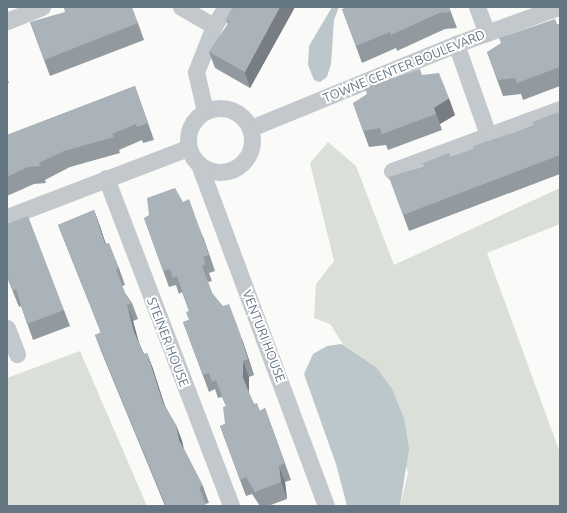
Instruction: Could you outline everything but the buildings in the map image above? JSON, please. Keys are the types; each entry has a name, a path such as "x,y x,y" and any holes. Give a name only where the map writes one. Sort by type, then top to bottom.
{"street":[{"path":"7,20 42,7"},
{"path":"181,7 214,26"},
{"path":"205,111 196,72 214,26 226,7"},
{"path":"477,7 487,33"},
{"name":"TOWNE CENTER BOULEVARD","path":"251,128 456,44 558,7"},
{"path":"456,44 488,135"},
{"path":"223,107 240,114 251,128 251,152 235,170 217,172 200,167 188,148 188,134 194,120 205,111 223,107"},
{"path":"392,171 560,109"},
{"path":"7,217 188,148"},
{"name":"VENTURI HOUSE","path":"200,167 326,506"},
{"name":"STEINER HOUSE","path":"106,178 230,506"},
{"path":"7,328 17,354"}],"shaded area":[{"path":"332,7 339,7 334,20 331,64 327,77 320,82 314,80 308,65 309,46"},
{"path":"328,142 356,166 394,265 560,188 560,224 487,253 560,453 560,506 400,506 408,473 376,367 343,344 330,324 314,318 316,284 334,261 310,163"},
{"path":"342,344 376,367 392,389 404,418 409,449 400,506 347,506 336,464 304,374 313,354 327,346"},
{"path":"80,351 147,506 7,506 7,378"}]}
